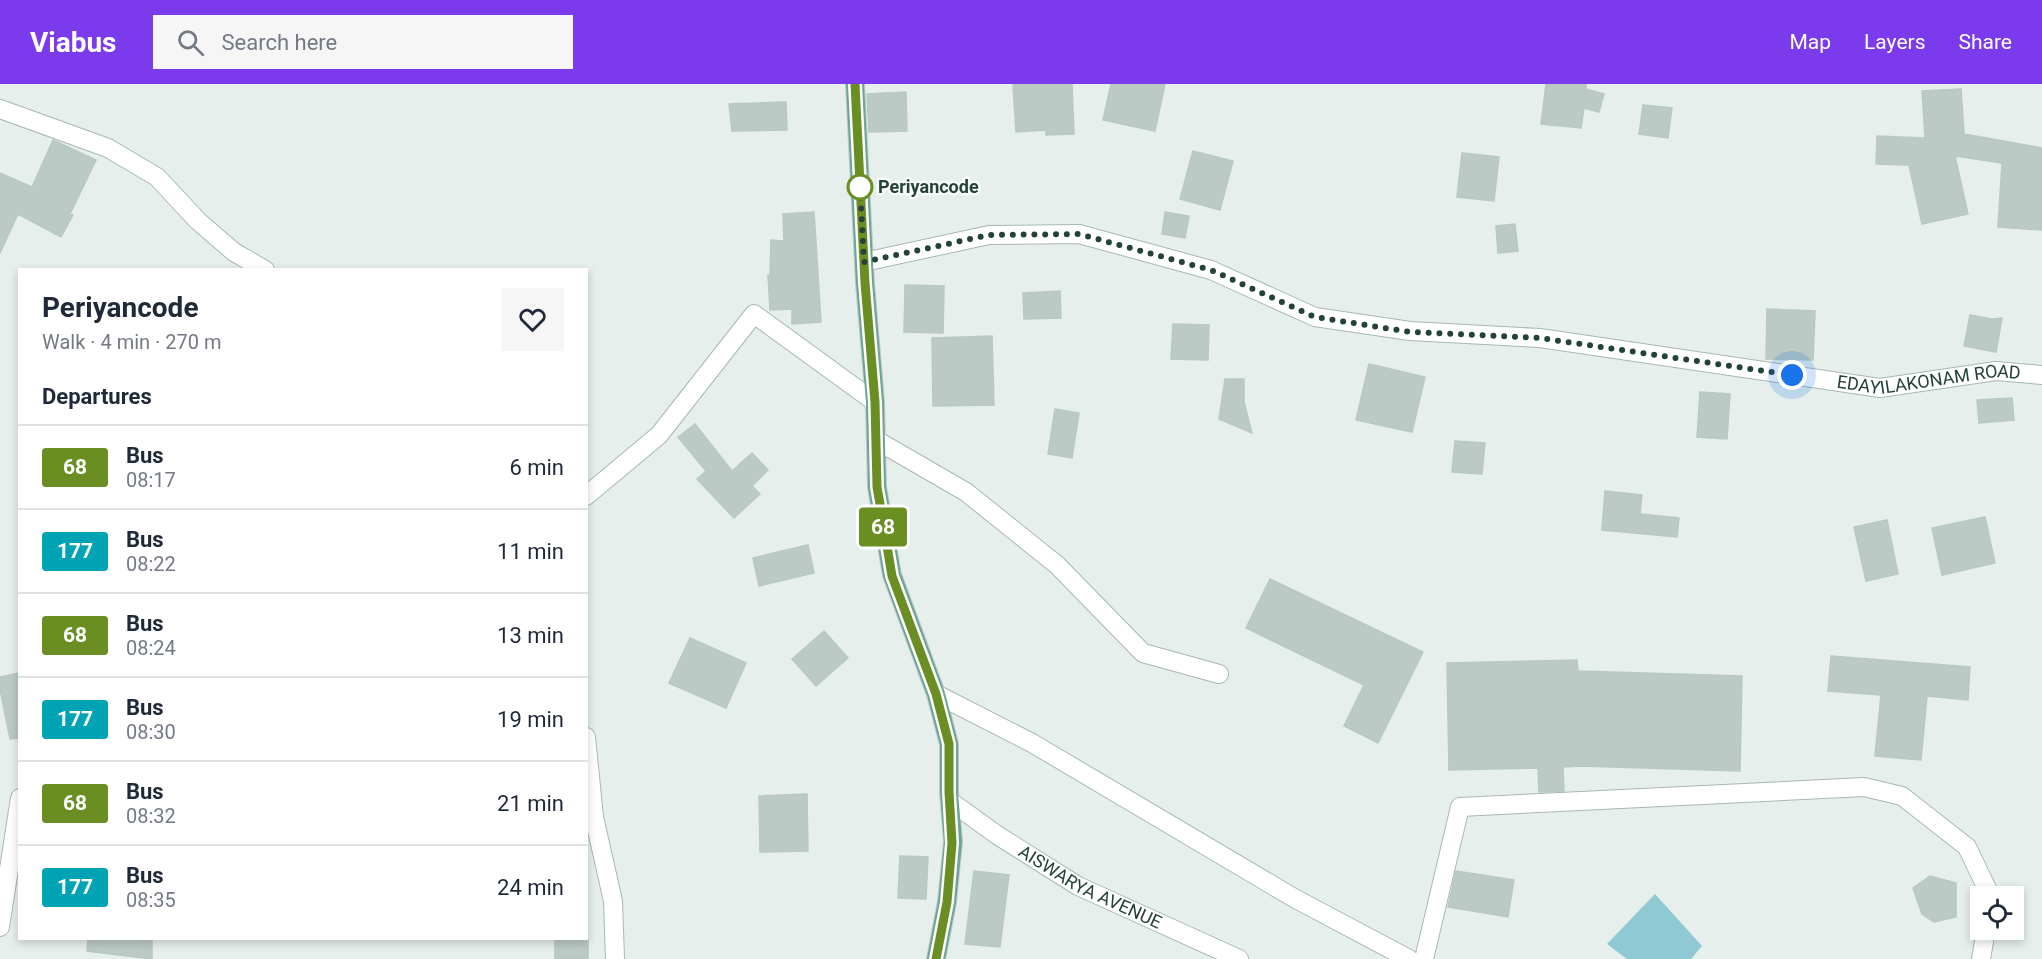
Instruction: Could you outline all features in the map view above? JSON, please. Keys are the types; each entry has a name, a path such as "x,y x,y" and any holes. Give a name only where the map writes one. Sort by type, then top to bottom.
{"main road":[{"path":"855,84 864,262 875,402 877,487 892,576 936,694 949,744 952,843 947,902 936,959"}],"street":[{"path":"0,109 108,148 128,159 157,177 198,221 234,252 258,268"},
{"name":"EDAYILAKONAM ROAD","path":"864,262 989,235 1079,234 1211,270 1315,317 1410,332 1540,338 1880,388 1996,371 2042,375"},
{"path":"588,494 658,435 754,314 875,402"},
{"path":"876,440 966,492 1057,566 1143,653 1219,674"},
{"path":"936,694 1032,743 1294,898 1409,959"},
{"path":"588,766 594,818 613,901 615,959"},
{"path":"1424,959 1460,807 1864,787 1902,796 1967,847 1986,886"},
{"name":"AISWARYA AVENUE","path":"950,801 997,835 1078,886 1239,959"},
{"path":"0,927 18,811"},
{"path":"1981,959 1984,940"}],"water":[{"path":"1655,894 1702,946 1691,959 1627,959 1607,944"}],"building":[{"path":"1013,84 1072,84 1074,134 1046,135 1046,130 1016,132"},
{"path":"1111,84 1165,84 1155,131 1103,120"},
{"path":"1546,84 1586,84 1586,89 1604,94 1599,112 1584,108 1581,128 1541,124"},
{"path":"1961,89 1964,134 2042,148 2042,230 1998,227 2002,163 1955,156 1968,214 1922,224 1909,165 1876,164 1877,136 1925,138 1922,91"},
{"path":"906,92 907,131 869,132 867,94"},
{"path":"786,102 787,130 732,131 729,104"},
{"path":"1643,105 1672,108 1668,138 1639,134"},
{"path":"53,140 96,160 70,214 73,215 61,237 18,214 0,253 0,173 32,187"},
{"path":"1193,151 1233,161 1220,210 1180,199"},
{"path":"1462,153 1499,157 1494,201 1457,197"},
{"path":"814,212 821,322 792,324 792,309 770,310 768,275 770,275 771,240 784,241 783,214"},
{"path":"1165,212 1189,216 1185,238 1162,234"},
{"path":"1515,224 1518,251 1498,253 1496,226"},
{"path":"905,285 944,286 943,333 904,332"},
{"path":"1060,291 1061,318 1024,319 1023,293"},
{"path":"1767,309 1815,311 1813,360 1766,359"},
{"path":"1970,315 1992,319 2002,318 1996,352 1964,346"},
{"path":"1173,324 1209,325 1208,360 1171,359"},
{"path":"992,336 994,405 933,406 932,338"},
{"path":"1369,364 1425,377 1412,432 1356,420"},
{"path":"1225,379 1244,379 1244,402 1252,433 1219,419"},
{"path":"1700,392 1730,394 1727,439 1697,437"},
{"path":"2012,398 2014,420 1979,423 1977,400"},
{"path":"1055,409 1079,413 1072,458 1048,454"},
{"path":"695,424 732,471 752,453 768,470 752,486 760,494 734,518 697,479 706,471 678,437"},
{"path":"1455,441 1485,443 1482,474 1452,472"},
{"path":"1605,491 1642,495 1640,514 1679,518 1677,537 1602,530"},
{"path":"1985,517 1995,563 1942,575 1932,528"},
{"path":"1887,520 1898,574 1866,581 1854,527"},
{"path":"808,545 814,573 759,586 753,558"},
{"path":"1270,579 1423,652 1378,743 1344,726 1364,685 1246,628"},
{"path":"824,631 848,658 816,686 792,659"},
{"path":"690,638 746,663 726,708 669,683"},
{"path":"1831,656 1970,667 1968,700 1927,696 1921,760 1875,756 1881,695 1828,691"},
{"path":"1577,660 1578,671 1742,676 1740,771 1563,767 1564,791 1539,792 1538,768 1449,770 1447,663"},
{"path":"18,673 18,738 10,739 0,689 0,677"},
{"path":"807,794 808,851 760,852 759,796"},
{"path":"900,856 928,857 926,899 898,898"},
{"path":"974,871 1009,875 1000,947 965,944"},
{"path":"1456,871 1514,880 1508,917 1448,907"},
{"path":"1930,876 1956,883 1956,917 1934,922 1922,914 1913,888"},
{"path":"88,940 152,940 152,959 87,951"},
{"path":"555,940 588,940 588,959 555,959"}],"bus line":[{"name":"68","path":"855,84 865,283 875,402 877,487 892,576 936,694 949,744 952,843 947,902 936,959"}],"place":[{"name":"Periyancode","path":"860,187"}],"route":[{"path":"860,187 864,262 989,235 1079,234 1211,270 1315,317 1410,332 1540,338 1792,375"}]}
